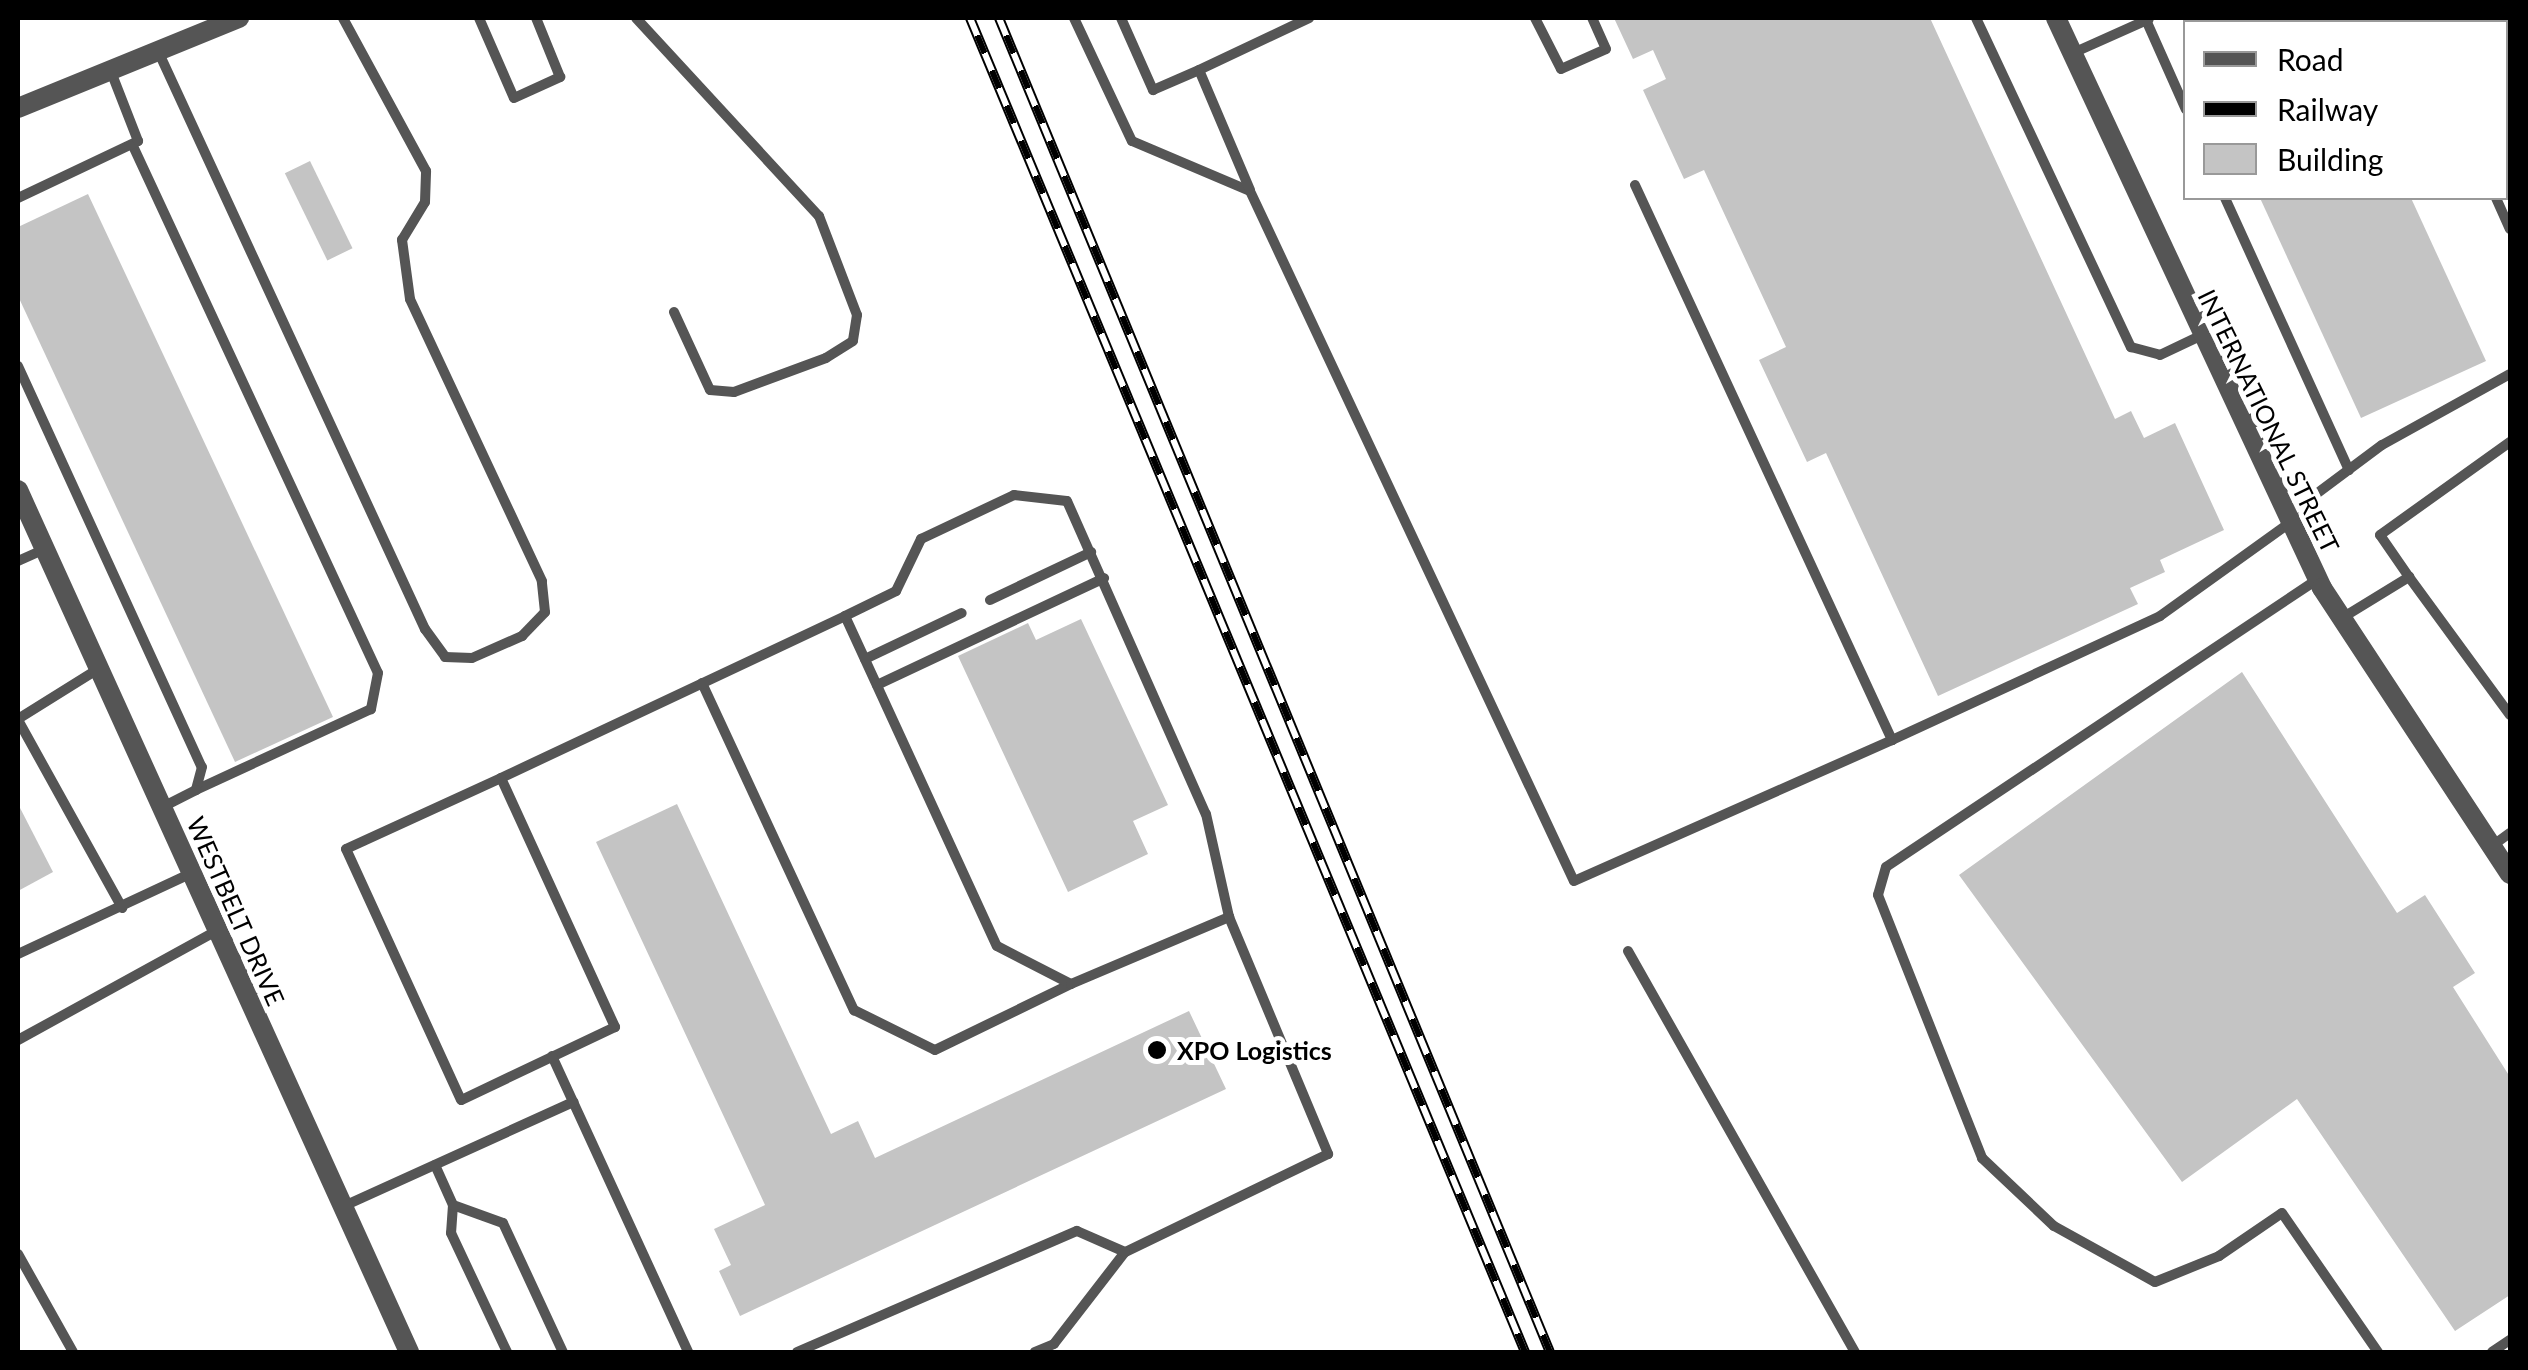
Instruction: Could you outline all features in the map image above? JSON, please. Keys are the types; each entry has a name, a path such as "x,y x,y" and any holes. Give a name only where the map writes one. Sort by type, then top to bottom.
{"street":[{"path":"18,108 238,18"},
{"name":"INTERNATIONAL STREET","path":"2056,18 2200,336 2318,580 2510,874"},
{"name":"WESTBELT DRIVE","path":"18,490 409,1352"}],"lane":[{"path":"157,49 425,629 445,657 472,658 522,636 545,612 542,580 410,299 402,240 425,202 426,171 343,18"},
{"path":"479,18 514,98 560,77 536,18"},
{"path":"636,18 819,216 858,315 852,341 826,358 734,392 710,390 674,312"},
{"path":"1074,18 1132,141 1250,191"},
{"path":"1121,18 1153,90 1309,18"},
{"path":"1535,18 1561,70 1606,49 1592,18"},
{"path":"1976,18 2131,346 2160,355 2200,336"},
{"path":"2072,53 2148,19 2183,103"},
{"path":"18,198 133,146 139,135 109,68"},
{"path":"1200,70 1250,191 1574,881 2160,616 2349,470 2510,374"},
{"path":"133,146 378,673 371,709 162,807"},
{"path":"1636,185 1892,740"},
{"path":"2226,200 2349,470"},
{"path":"2497,200 2510,229"},
{"path":"18,366 202,767 196,790"},
{"path":"2510,442 2389,523 2380,535 2510,715"},
{"path":"501,778 615,1026 461,1100 346,849 896,591 922,539 1014,495 1067,501 1206,814 1229,917 1328,1154 1125,1252 1054,1344 1035,1352"},
{"path":"18,561 45,549"},
{"path":"990,600 1091,552"},
{"path":"2342,618 2409,577"},
{"path":"877,686 1104,578"},
{"path":"2318,580 1886,867 1878,895 1982,1158 2054,1226 2154,1282 2219,1256 2282,1213 2378,1352"},
{"path":"865,659 962,613"},
{"path":"845,616 997,946 1072,984"},
{"path":"99,668 18,719 122,908"},
{"path":"702,684 854,1010 934,1050 1072,984 1229,917"},
{"path":"2492,846 2510,834"},
{"path":"18,954 192,873"},
{"path":"18,1040 218,930"},
{"path":"1628,951 1855,1352"},
{"path":"552,1056 688,1352"},
{"path":"343,1206 572,1102"},
{"path":"435,1165 453,1205 451,1233 507,1352"},
{"path":"453,1205 504,1223 563,1352"},
{"path":"797,1352 1076,1230 1125,1252"},
{"path":"18,1254 73,1352"},
{"path":"2492,1352 2510,1340"}],"building":[{"path":"1614,18 1930,18 2115,419 2131,411 2144,438 2175,423 2224,530 2160,560 2165,572 2130,588 2138,604 1938,696 1826,453 1807,462 1759,360 1786,347 1704,170 1684,179 1643,90 1666,79 1653,50 1633,59"},
{"path":"310,161 353,248 327,260 285,173"},
{"path":"88,194 333,717 235,762 18,296 18,227"},
{"path":"2261,200 2412,200 2486,361 2361,418"},
{"path":"1081,619 1168,805 1133,821 1148,854 1068,892 958,656 1028,623 1036,640"},
{"path":"2242,672 2397,913 2425,895 2475,973 2453,987 2510,1077 2510,1295 2455,1331 2297,1099 2182,1182 1959,875"},
{"path":"18,804 53,872 18,891"},
{"name":"XPO Logistics","path":"677,804 831,1134 858,1121 875,1158 1189,1011 1226,1089 740,1316 719,1271 731,1265 714,1229 765,1205 596,842"}],"railway":[{"path":"970,18 1525,1352"},
{"path":"999,18 1550,1352"}],"place":[{"name":"XPO Logistics","path":"1157,1050"}]}
